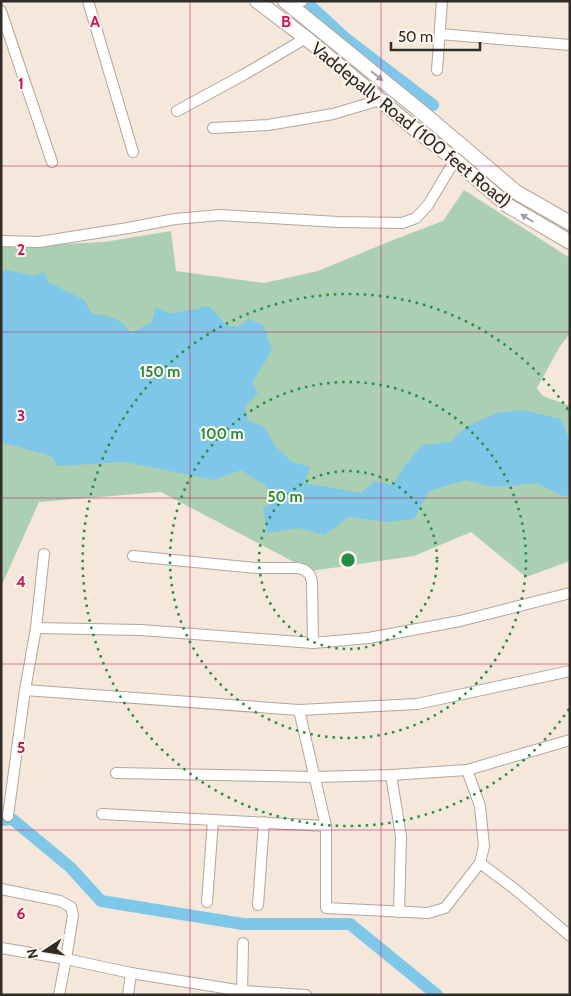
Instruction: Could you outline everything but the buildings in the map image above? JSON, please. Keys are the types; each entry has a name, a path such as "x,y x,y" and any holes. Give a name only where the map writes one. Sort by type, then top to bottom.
{"main road":[{"name":"Vaddepally Road (100 feet Road)","path":"257,1 306,38 507,205 570,242"},
{"path":"295,2 516,192 570,223"}],"street":[{"path":"88,1 133,152"},
{"path":"437,70 442,1"},
{"path":"1,11 52,162"},
{"path":"440,34 570,45"},
{"path":"177,112 306,38"},
{"path":"212,128 268,125 333,114 380,100"},
{"path":"1,241 40,242 175,219 220,215 338,222 402,223 416,218 428,205 454,160"},
{"path":"8,816 25,690 36,628 44,554"},
{"path":"133,556 257,568 298,568 305,570 310,575 312,582 313,643"},
{"path":"36,628 141,630 313,643 369,638 460,621 570,593"},
{"path":"25,690 299,710 417,704 570,671"},
{"path":"299,710 326,826 326,908 428,913 445,908 480,863 484,846 480,806 467,770"},
{"path":"116,773 314,777 391,775 467,770 570,740"},
{"path":"391,775 401,836 399,912"},
{"path":"102,814 326,826"},
{"path":"208,902 213,820"},
{"path":"258,905 264,822"},
{"path":"480,863 516,890 570,936"},
{"path":"1,889 60,901 71,907 74,915 59,995"},
{"path":"242,993 243,943"},
{"path":"1,948 242,993 306,995"},
{"path":"128,995 131,973"}],"green space":[{"path":"464,190 570,258 570,333 559,348 537,388 543,396 570,406 570,561 526,577 471,532 414,556 311,571 161,492 39,502 1,587 1,247 104,242 171,231 176,271 264,283 318,271 443,221"}],"water":[{"path":"9,270 33,276 44,272 48,282 84,300 92,314 104,315 119,321 131,333 152,322 156,307 171,314 209,306 227,326 238,327 249,319 263,325 272,350 252,383 258,393 245,406 248,421 264,427 276,447 292,462 310,467 304,483 361,493 374,481 393,485 403,468 422,445 450,442 469,425 497,413 522,410 561,419 570,442 570,494 564,497 537,483 493,487 465,480 429,491 414,519 387,522 349,517 324,535 299,528 267,533 263,508 275,501 266,486 241,470 214,480 125,462 58,466 51,456 1,442 1,272"}],"waterway":[{"path":"305,1 345,38 433,105"},
{"path":"1,820 12,819 70,867 101,901 243,924 350,924 437,995"}]}
